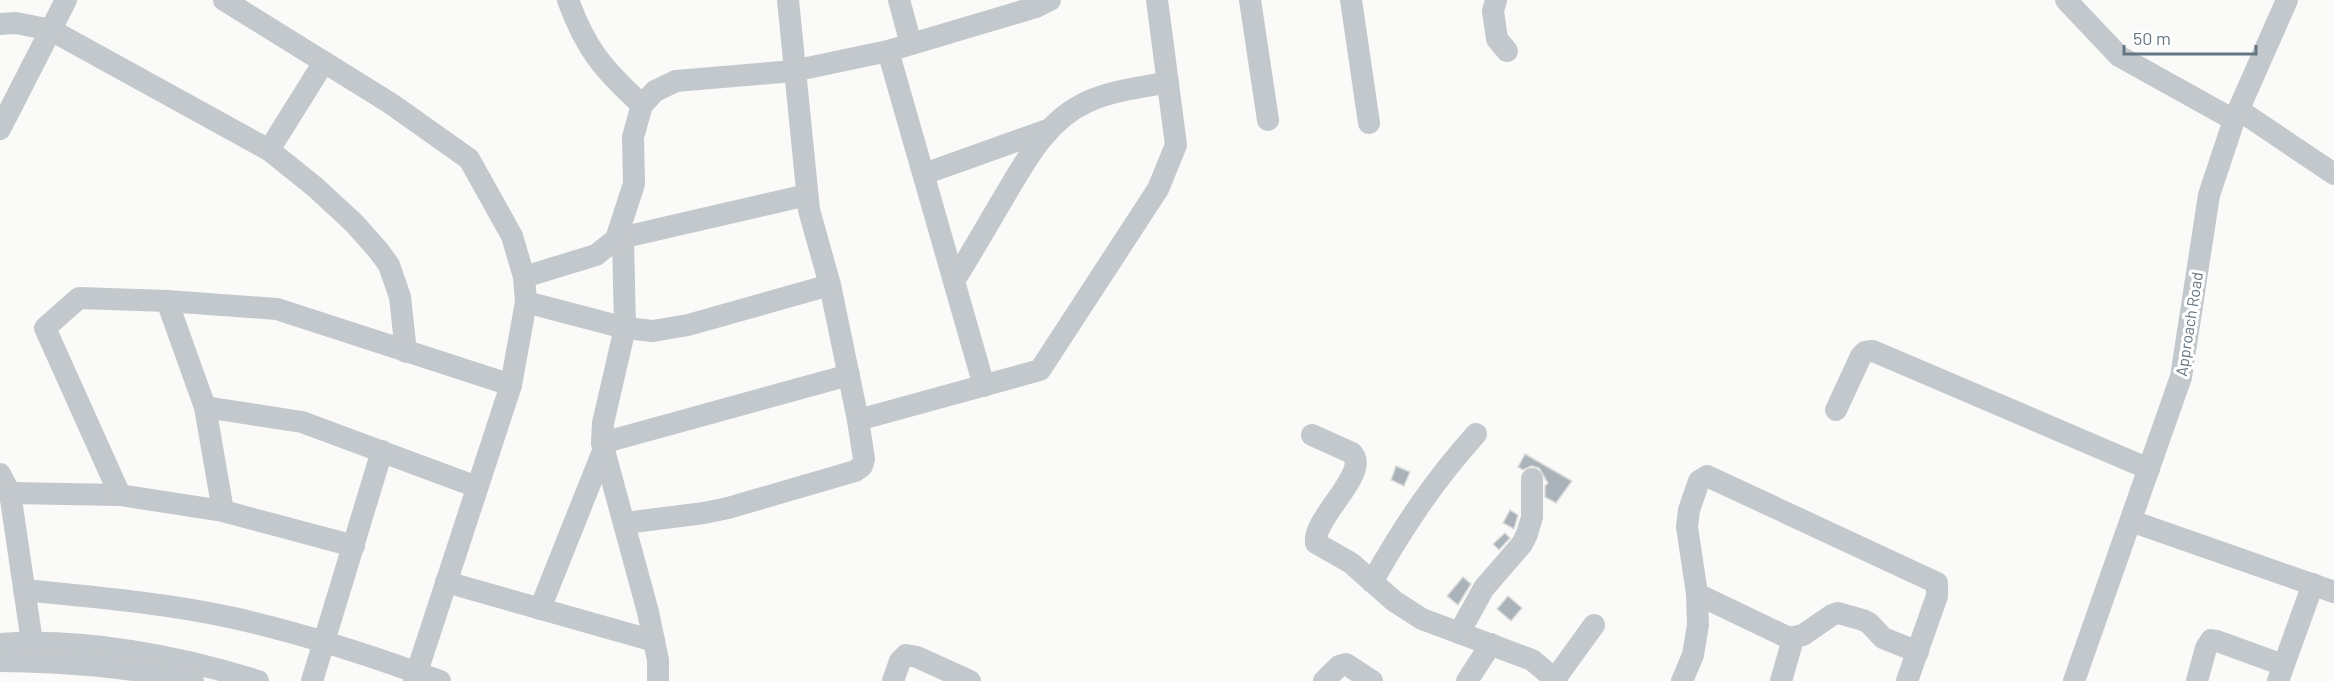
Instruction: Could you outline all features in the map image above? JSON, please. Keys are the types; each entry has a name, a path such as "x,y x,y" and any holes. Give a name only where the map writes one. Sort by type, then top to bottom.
{"street":[{"path":"0,129 66,0"},
{"path":"224,0 390,103 470,159 512,236 524,277 526,302 511,385 415,677"},
{"path":"568,0 577,24 597,60 609,75 642,105"},
{"path":"625,523 728,508 855,471 862,466 864,459 849,375 830,285 809,210 788,0"},
{"path":"899,0 911,44"},
{"path":"858,420 1040,370 1158,189 1176,145 1157,0"},
{"path":"1250,0 1268,120"},
{"path":"1351,0 1369,123"},
{"path":"1496,0 1494,11 1497,39 1507,51"},
{"path":"2066,0 2119,56 2237,115 2334,174"},
{"name":"Approach Road","path":"2074,681 2181,377 2209,195 2237,115 2288,0"},
{"path":"658,681 658,660 654,641 625,523 603,447 603,423 625,328 619,239 634,184 633,137 642,105 655,91 676,81 794,71 888,51 1040,2"},
{"path":"0,24 16,23 51,30 269,150 354,223 378,250 395,281 400,297 406,352"},
{"path":"888,51 984,386"},
{"path":"269,150 324,62"},
{"path":"954,281 1033,149 1051,128 1068,113 1086,102 1105,95 1168,82"},
{"path":"924,174 1051,128"},
{"path":"524,277 596,255 619,239 807,195"},
{"path":"526,302 625,328 653,331 673,328 830,285"},
{"path":"120,495 45,328 79,298 167,301 277,309 511,385"},
{"path":"167,301 205,407 223,511"},
{"path":"1836,410 1864,352 1873,351 2149,469"},
{"path":"603,447 849,375"},
{"path":"205,407 302,422 477,487"},
{"path":"1372,582 1431,486 1476,434"},
{"path":"1312,435 1352,453 1356,462 1346,488 1326,515 1315,541 1351,563 1394,601 1415,615 1532,660 1556,680 1594,625"},
{"path":"540,609 603,447"},
{"path":"312,681 382,451"},
{"path":"1682,681 1696,642 1697,594 1688,518 1699,481 1707,476 1934,580 1939,590 1907,681"},
{"path":"1459,633 1484,588 1522,544 1527,534 1532,517 1532,479"},
{"path":"32,642 5,483 120,495 223,511 354,546"},
{"path":"2131,521 2334,592"},
{"path":"446,582 654,641"},
{"path":"2197,681 2206,648 2211,640 2280,673 2313,584"},
{"path":"24,590 134,601 222,616 325,641 415,677 440,681"},
{"path":"1697,594 1783,637 1794,639 1838,613 1866,621 1883,638 1918,652"},
{"path":"1781,681 1794,639"},
{"path":"0,644 32,642 156,655 210,666 258,681"},
{"path":"1467,681 1491,644"},
{"path":"893,681 900,661 906,655 917,657 970,681"},
{"path":"0,661 121,667 193,681"},
{"path":"1324,681 1339,666 1346,664 1372,681"}],"building":[{"path":"1525,454 1572,481 1556,503 1545,497 1545,486 1548,483 1539,468 1531,466 1523,470 1518,467"},
{"path":"1396,466 1410,472 1404,486 1391,480"},
{"path":"1510,510 1518,515 1514,529 1503,523"},
{"path":"1505,533 1510,538 1499,550 1493,544"},
{"path":"1463,577 1471,584 1458,605 1447,596"},
{"path":"1508,596 1522,608 1511,621 1497,609"}]}
